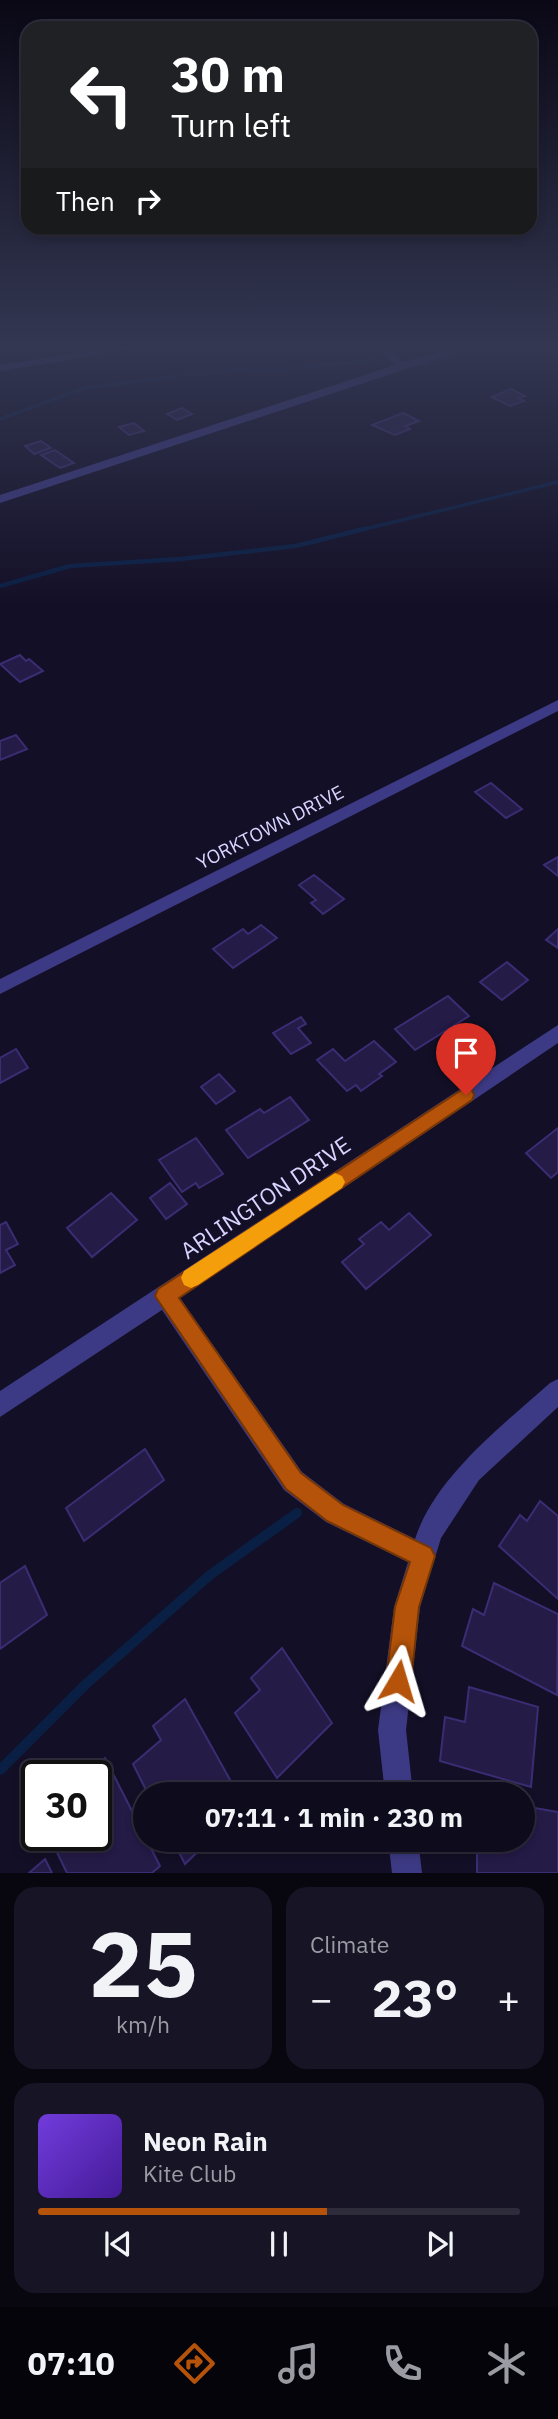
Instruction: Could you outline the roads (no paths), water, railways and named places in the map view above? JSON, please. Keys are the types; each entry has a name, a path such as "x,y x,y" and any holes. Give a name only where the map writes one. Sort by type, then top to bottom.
{"street":[{"path":"0,499 201,432"},
{"name":"YORKTOWN DRIVE","path":"0,987 558,705"},
{"name":"ARLINGTON DRIVE","path":"0,1405 558,1033"},
{"path":"165,1296 293,1481 335,1513 423,1556"},
{"path":"398,1782 393,1730 407,1607 430,1532 470,1471 558,1391"},
{"path":"404,1852 405,1873"}],"waterway":[{"path":"361,530 558,482"},
{"path":"0,586 70,566 181,559 296,546 368,528"},
{"path":"0,1770 86,1684 210,1575 297,1513"}]}
